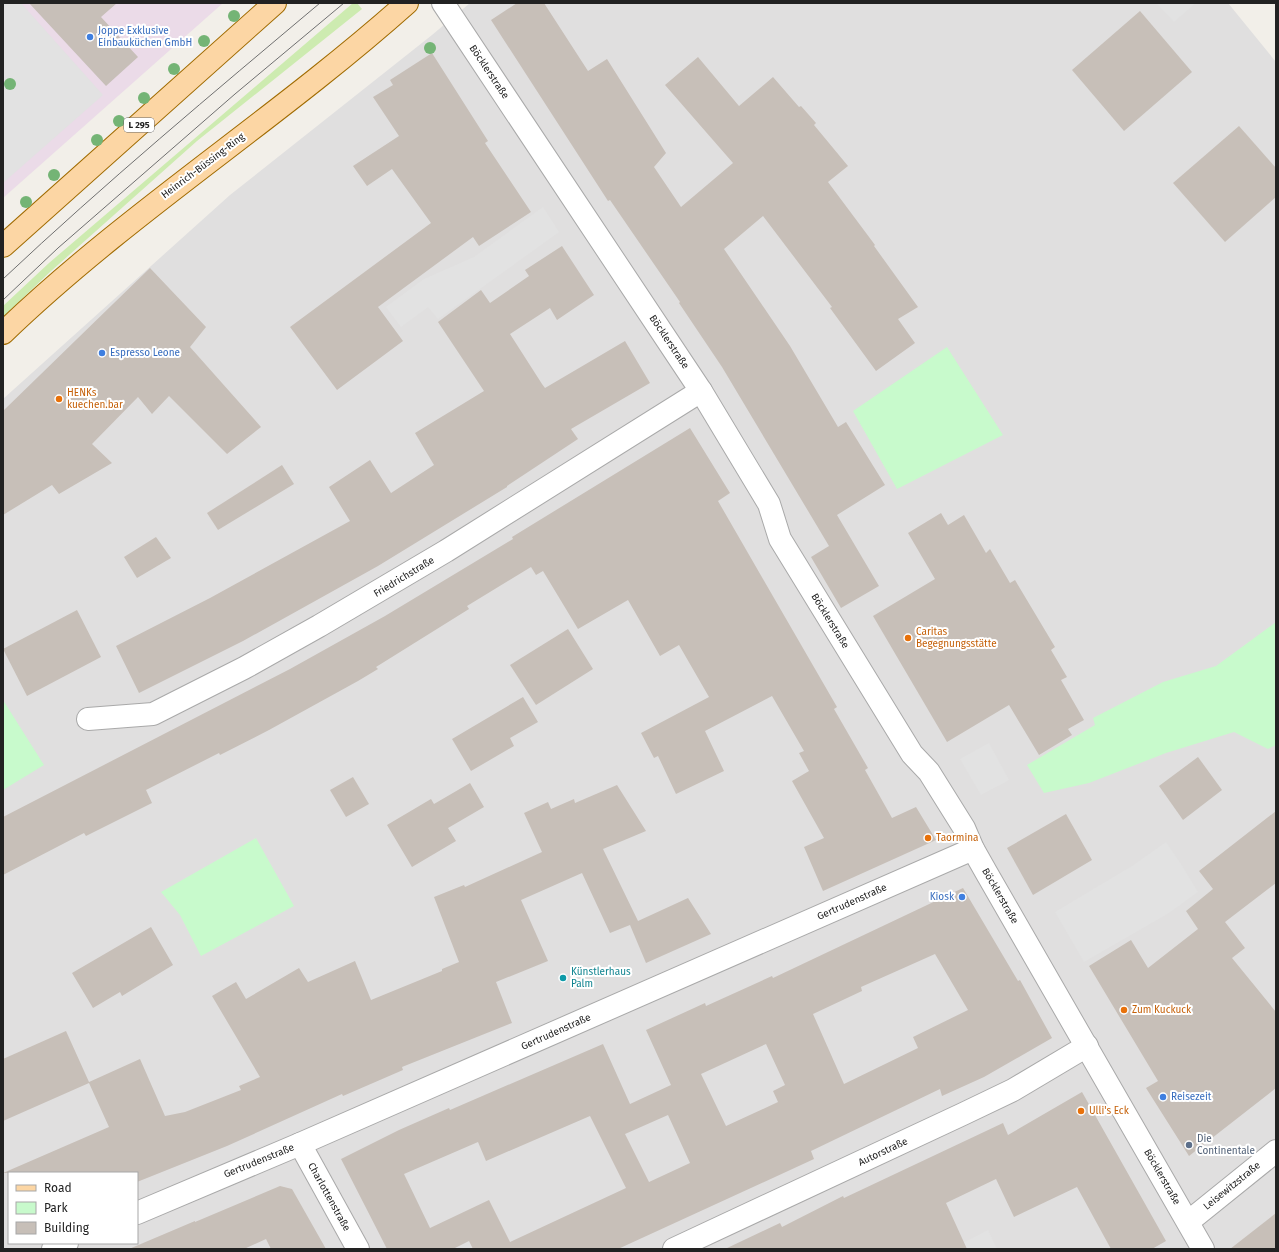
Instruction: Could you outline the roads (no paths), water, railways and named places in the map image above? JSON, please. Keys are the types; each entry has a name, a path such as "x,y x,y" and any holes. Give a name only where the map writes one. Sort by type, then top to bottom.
{"main road":[{"name":"L 295","path":"3,246 275,3"},
{"name":"Heinrich-Büssing-Ring","path":"3,333 79,266 158,200 320,77 407,3"}],"street":[{"name":"Böcklerstraße","path":"444,3 701,391 769,504 780,539 912,754 929,772 964,828 973,849 1203,1249"},
{"name":"Friedrichstraße","path":"88,719 153,714 244,668 446,552 701,391"},
{"name":"Gertrudenstraße","path":"138,1213 300,1144 973,849"},
{"name":"Autorstraße","path":"674,1249 1013,1090 1087,1046"},
{"name":"Charlottenstraße","path":"300,1144 358,1249"},
{"name":"Leisewitzstraße","path":"1188,1222 1276,1151"},
{"path":"53,1249 65,1244"}],"tram line":[{"path":"3,279 120,173 320,3"},
{"path":"3,300 58,248 235,94 344,3"}],"place":[{"name":"Joppe Exklusive Einbauküchen GmbH","path":"90,37"},
{"name":"Espresso Leone","path":"102,353"},
{"name":"HENKs kuechen.bar","path":"59,399"},
{"name":"Caritas Begegnungsstätte","path":"908,638"},
{"name":"Taormina","path":"928,838"},
{"name":"Kiosk","path":"962,897"},
{"name":"Künstlerhaus Palm","path":"563,978"},
{"name":"Zum Kuckuck","path":"1124,1010"},
{"name":"Reisezeit","path":"1163,1097"},
{"name":"Ulli's Eck","path":"1081,1111"},
{"name":"Die Continentale","path":"1189,1145"}]}
